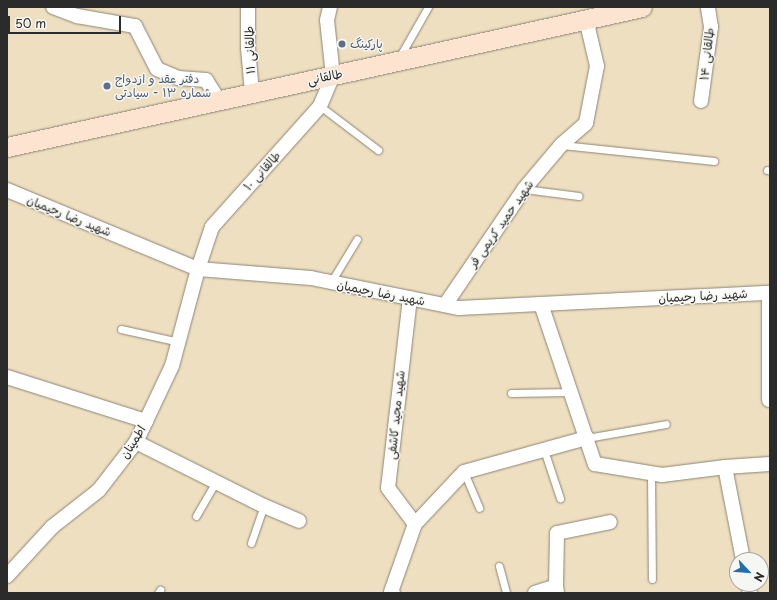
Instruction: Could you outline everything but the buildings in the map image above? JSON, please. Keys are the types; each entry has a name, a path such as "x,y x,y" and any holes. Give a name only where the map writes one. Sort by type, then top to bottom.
{"main road":[{"name":"طالقانی","path":"7,147 642,7"}],"street":[{"path":"53,7 77,16 135,26 157,69 178,78 206,80 219,101"},
{"name":"طالقانی ۱۱","path":"248,7 248,48 252,93"},
{"path":"330,7 327,20 332,76"},
{"name":"طالقانی ۱۴","path":"701,100 711,27 708,7"},
{"name":"شهید حمید کریمی فر","path":"445,306 524,189 561,145 586,123 597,66 586,19"},
{"name":"طالقانی ۱۰","path":"198,269 212,227 320,106 332,76"},
{"name":"شهید رضا رحیمیان","path":"7,190 198,269 311,278 459,308 769,293"},
{"name":"اطمینان","path":"8,573 52,527 98,490 136,442 172,366 198,269"},
{"path":"769,293 769,400"},
{"name":"شهید مجید کاشفی","path":"410,298 388,488 415,524"},
{"path":"541,304 595,464 662,475 724,467 770,464"},
{"path":"7,377 146,421"},
{"path":"392,593 415,524 464,472 586,438"},
{"path":"136,442 264,506 299,521"},
{"path":"724,467 742,552"},
{"path":"535,593 557,589 557,533 610,522"}],"lane":[{"path":"396,62 428,7"},
{"path":"320,106 378,150"},
{"path":"561,145 714,161"},
{"path":"524,189 579,196"},
{"path":"331,282 357,239"},
{"path":"121,329 179,342"},
{"path":"511,392 571,392"},
{"path":"586,438 666,424"},
{"path":"544,450 560,498"},
{"path":"464,472 479,508"},
{"path":"651,473 652,579"},
{"path":"196,516 216,482"},
{"path":"252,543 264,506"},
{"path":"500,566 506,593"}],"place":[{"name":"پارکینگ","path":"342,44"},
{"name":"دفتر عقد و ازدواج شماره ۱۳ - سیادتی","path":"107,86"}]}
